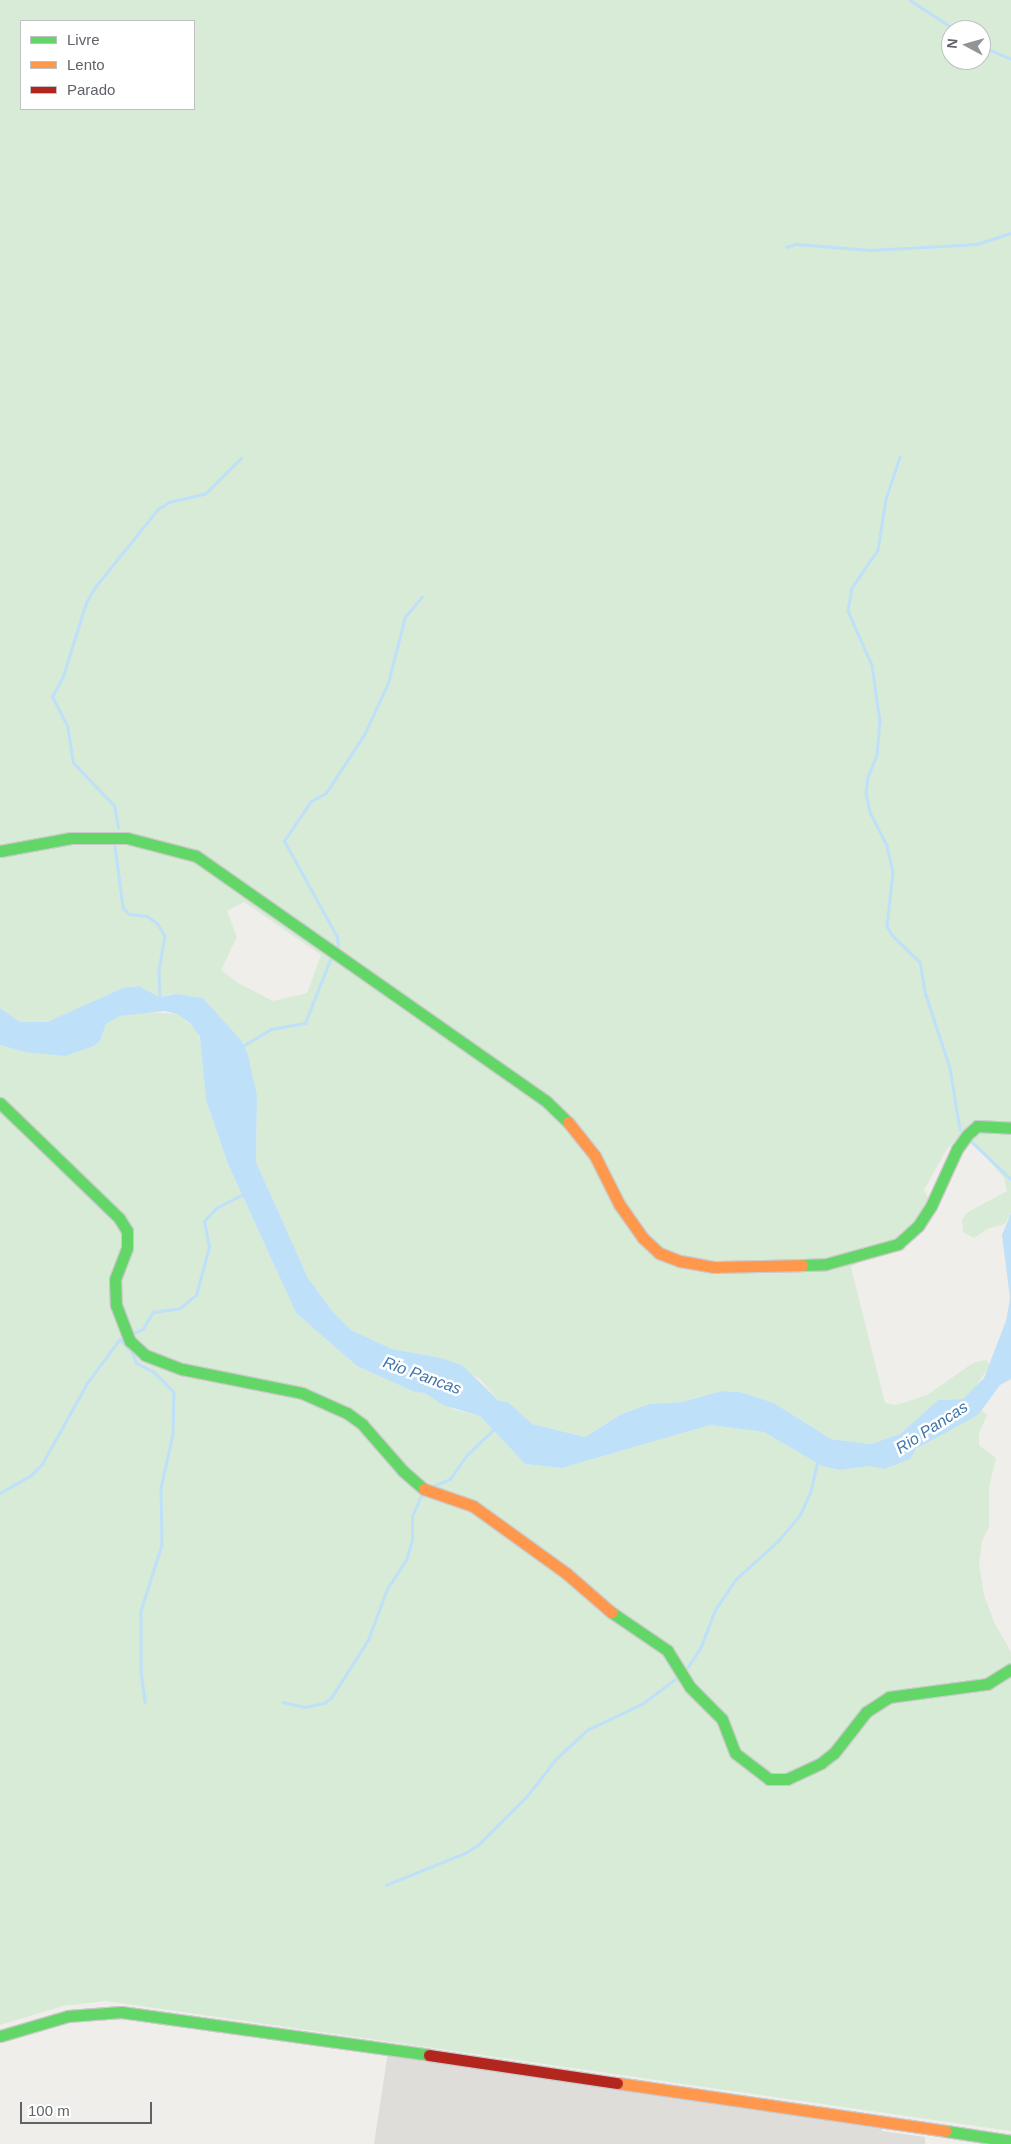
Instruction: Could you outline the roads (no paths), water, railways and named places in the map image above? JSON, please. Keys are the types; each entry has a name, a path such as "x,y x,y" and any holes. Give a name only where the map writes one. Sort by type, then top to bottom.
{"street":[{"path":"0,851 71,838 126,838 178,850 216,868 294,926 546,1101 569,1123 595,1156 620,1204 643,1238 659,1253 680,1261 714,1267 826,1264 898,1244 918,1226 927,1212 967,1135 977,1126 1011,1128"},
{"path":"0,1103 48,1147 119,1218 127,1231 127,1248 114,1279 116,1305 130,1341 145,1355 182,1369 302,1393 347,1413 362,1424 403,1471 422,1488 473,1506 566,1573 626,1625 667,1650 690,1687 722,1719 735,1753 760,1775 769,1779 787,1779 821,1763 834,1753 866,1712 890,1698 919,1691 987,1684 1011,1669"},
{"path":"0,2036 68,2016 121,2012 151,2014 1011,2141"}],"water":[{"name":"Rio Pancas","path":"139,986 159,997 176,994 203,998 241,1040 248,1055 257,1096 256,1162 308,1278 332,1311 351,1330 392,1349 442,1358 463,1366 499,1401 508,1402 532,1424 585,1437 620,1415 649,1404 682,1402 722,1391 740,1392 774,1403 831,1439 871,1444 900,1434 938,1400 963,1399 984,1378 1006,1321 1010,1298 1002,1235 1011,1213 1011,1379 1000,1385 978,1415 916,1449 910,1459 884,1469 869,1466 840,1470 822,1466 764,1432 710,1425 562,1468 525,1464 480,1416 443,1405 425,1393 415,1392 357,1366 296,1313 228,1164 206,1100 200,1037 191,1024 177,1014 165,1011 120,1016 106,1024 100,1041 94,1046 65,1056 25,1052 0,1045 0,1008 20,1022 47,1022 123,988"}],"waterway":[{"path":"910,0 941,20"},
{"path":"991,50 1011,59"},
{"path":"786,247 796,244 870,250 961,245 977,244 1011,233"},
{"path":"900,457 886,499 878,550 852,588 848,611 872,665 880,721 877,755 868,777 866,793 870,812 887,846 893,872 887,926 892,935 920,962 926,995 950,1068 960,1129"},
{"path":"118,828 114,806 73,763 67,726 52,697 63,676 86,603 96,586 158,509 169,502 205,494 241,458"},
{"path":"338,946 337,937 284,841 311,801 326,793 364,735 388,683 405,617 422,597"},
{"path":"115,846 123,907 129,914 147,916 157,923 165,936 159,970 160,998"},
{"path":"241,1047 271,1029 305,1023 330,960"},
{"path":"972,1142 1011,1179"},
{"path":"134,1333 143,1329 153,1312 180,1308 196,1295 209,1247 204,1221 216,1208 244,1194"},
{"path":"120,1339 132,1352 137,1363 154,1372 174,1392 173,1434 161,1488 162,1545 141,1611 141,1672 145,1702"},
{"path":"0,1493 31,1475 42,1464 87,1383 119,1340"},
{"path":"434,1486 450,1479 467,1455 494,1429"},
{"path":"687,1668 700,1649 715,1610 735,1580 778,1541 800,1515 810,1493 817,1463"},
{"path":"283,1702 304,1707 324,1703 331,1698 368,1640 387,1589 406,1560 412,1540 412,1516 421,1496"},
{"path":"386,1885 465,1853 478,1845 527,1796 556,1759 587,1730 642,1704 678,1677"}]}
